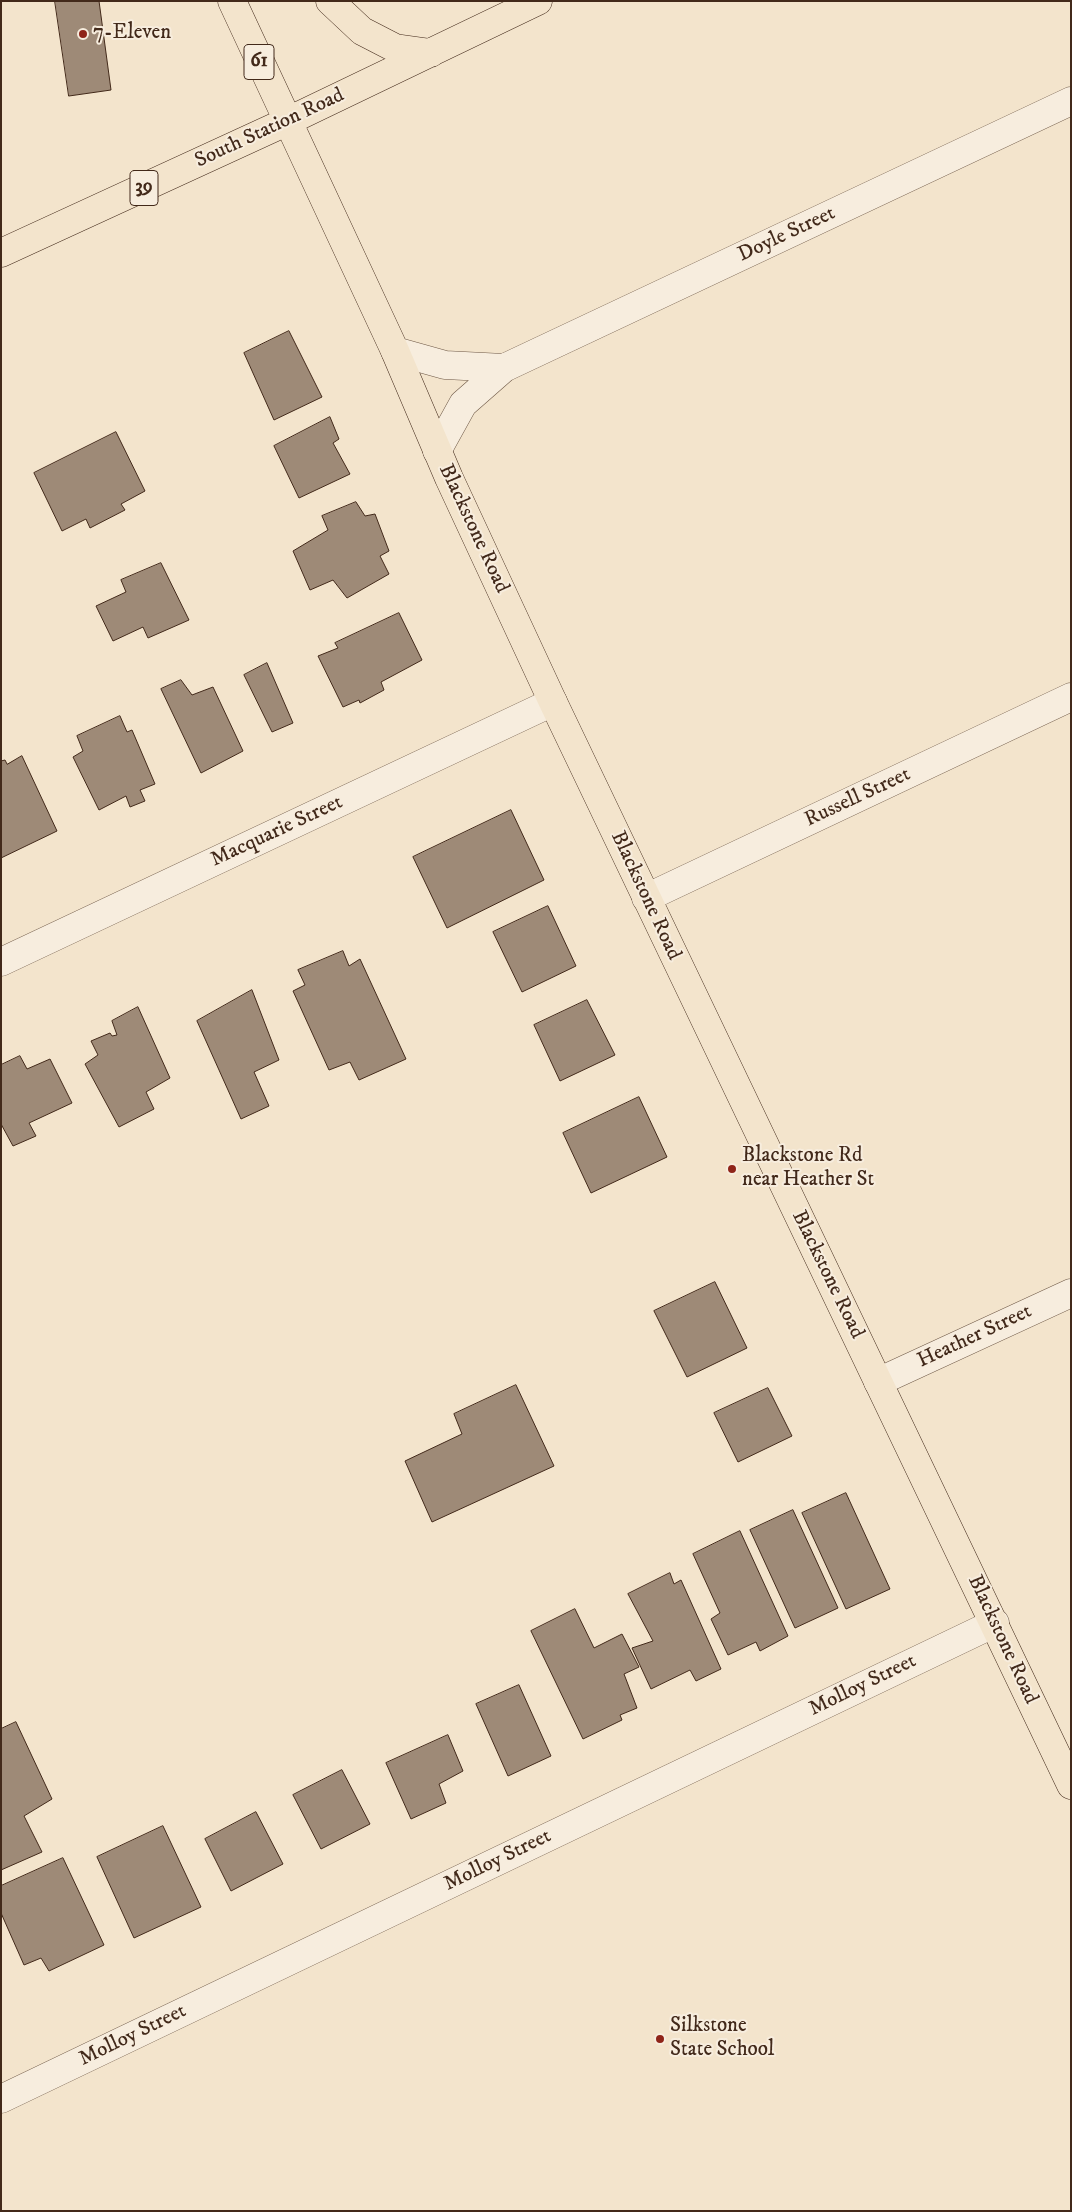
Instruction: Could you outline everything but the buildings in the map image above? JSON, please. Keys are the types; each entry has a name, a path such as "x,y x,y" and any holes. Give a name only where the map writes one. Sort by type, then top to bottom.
{"main road":[{"name":"Blackstone Road","path":"232,1 286,122 395,351 437,451 646,898 995,1623 1071,1786"},
{"path":"330,1 362,31 395,48 431,53"},
{"name":"South Station Road","path":"1,253 286,122 538,1"}],"street":[{"name":"Doyle Street","path":"437,451 463,404 504,368 1071,101"},
{"name":"Doyle Street","path":"395,351 444,365 504,368"},
{"name":"Russell Street","path":"646,898 1071,697"},
{"name":"Macquarie Street","path":"1,962 554,702"},
{"name":"Heather Street","path":"878,1382 1071,1294"},
{"name":"Molloy Street","path":"1,2099 995,1623"}],"place":[{"name":"7-Eleven","path":"83,34"},
{"name":"Blackstone Rd near Heather St","path":"732,1169"},
{"name":"Silkstone State School","path":"660,2039"}]}
